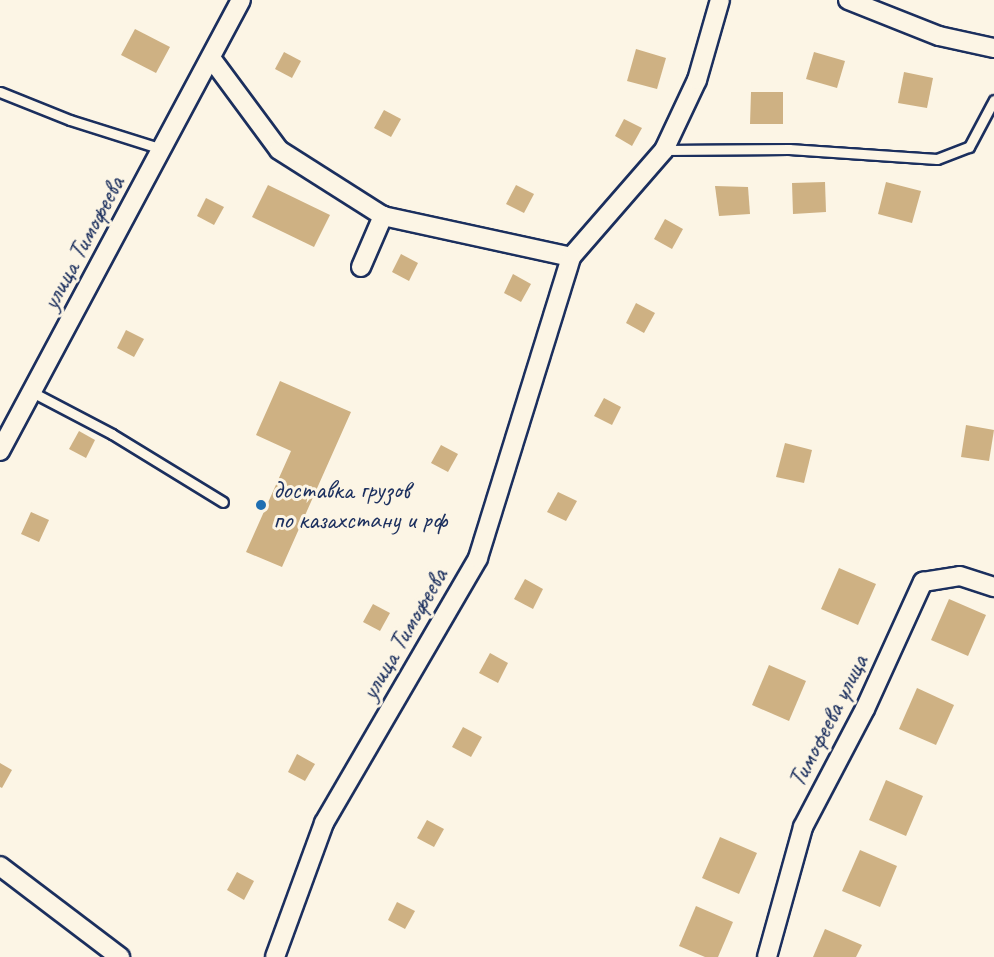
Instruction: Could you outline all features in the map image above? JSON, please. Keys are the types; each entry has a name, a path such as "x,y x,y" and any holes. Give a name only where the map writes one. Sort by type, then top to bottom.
{"street":[{"name":"улица Тимофеева","path":"0,451 241,0"},
{"name":"улица Тимофеева","path":"275,957 324,823 478,558 571,257 664,150 697,80 720,0"},
{"path":"848,0 939,36 994,48"},
{"path":"211,58 279,150 383,216 571,257"},
{"path":"361,267 383,216"},
{"name":"Тимофеева улица","path":"767,957 803,827 865,709 923,582 960,576 994,587"},
{"path":"0,866 120,957"}],"lane":[{"path":"0,92 70,120 162,149"},
{"path":"664,150 789,149 938,159 969,147 994,100"},
{"path":"32,392 112,434 223,502"}],"building":[{"path":"135,29 170,47 156,73 121,55"},
{"path":"636,49 666,58 657,89 627,81"},
{"path":"284,52 301,61 292,78 275,69"},
{"path":"814,52 845,61 837,88 806,79"},
{"path":"904,72 933,78 927,108 898,103"},
{"path":"751,92 783,92 783,124 750,124"},
{"path":"384,110 401,119 391,137 374,128"},
{"path":"624,119 642,128 632,146 615,136"},
{"path":"825,182 826,212 793,214 792,183"},
{"path":"886,182 921,191 912,223 878,214"},
{"path":"268,185 330,215 314,247 252,217"},
{"path":"516,185 534,194 524,213 506,204"},
{"path":"715,186 748,187 750,214 719,216"},
{"path":"206,198 224,207 214,225 197,216"},
{"path":"665,219 683,229 672,249 654,239"},
{"path":"401,254 418,263 409,281 392,272"},
{"path":"513,274 531,284 521,302 504,293"},
{"path":"636,303 655,313 644,333 626,323"},
{"path":"126,330 144,339 134,357 117,348"},
{"path":"280,381 351,412 282,567 246,552 291,451 256,435"},
{"path":"604,398 621,407 612,425 594,416"},
{"path":"966,425 994,430 989,461 961,457"},
{"path":"79,431 95,440 86,458 69,449"},
{"path":"785,443 812,450 804,483 776,477"},
{"path":"441,445 458,454 448,472 431,463"},
{"path":"558,492 577,501 566,521 547,512"},
{"path":"31,512 49,520 39,542 21,534"},
{"path":"839,568 876,584 858,625 821,609"},
{"path":"525,579 543,589 533,609 514,599"},
{"path":"949,599 986,615 968,656 931,640"},
{"path":"373,604 390,613 380,631 363,622"},
{"path":"490,653 508,663 498,683 479,673"},
{"path":"769,665 806,681 789,721 752,705"},
{"path":"917,688 954,705 936,745 899,729"},
{"path":"463,727 482,737 471,757 452,747"},
{"path":"297,754 315,764 305,781 288,772"},
{"path":"0,763 12,770 2,788 0,787"},
{"path":"886,780 923,796 906,836 869,820"},
{"path":"427,820 444,829 434,847 417,838"},
{"path":"720,837 757,853 739,894 702,878"},
{"path":"860,850 897,866 880,907 842,891"},
{"path":"237,872 254,881 244,900 227,890"},
{"path":"397,902 415,911 405,929 388,920"},
{"path":"696,906 733,922 718,957 705,957 679,946"},
{"path":"825,929 862,945 856,957 813,957"}],"place":[{"name":"доставка грузов по казахстану и рф","path":"261,505"}]}
